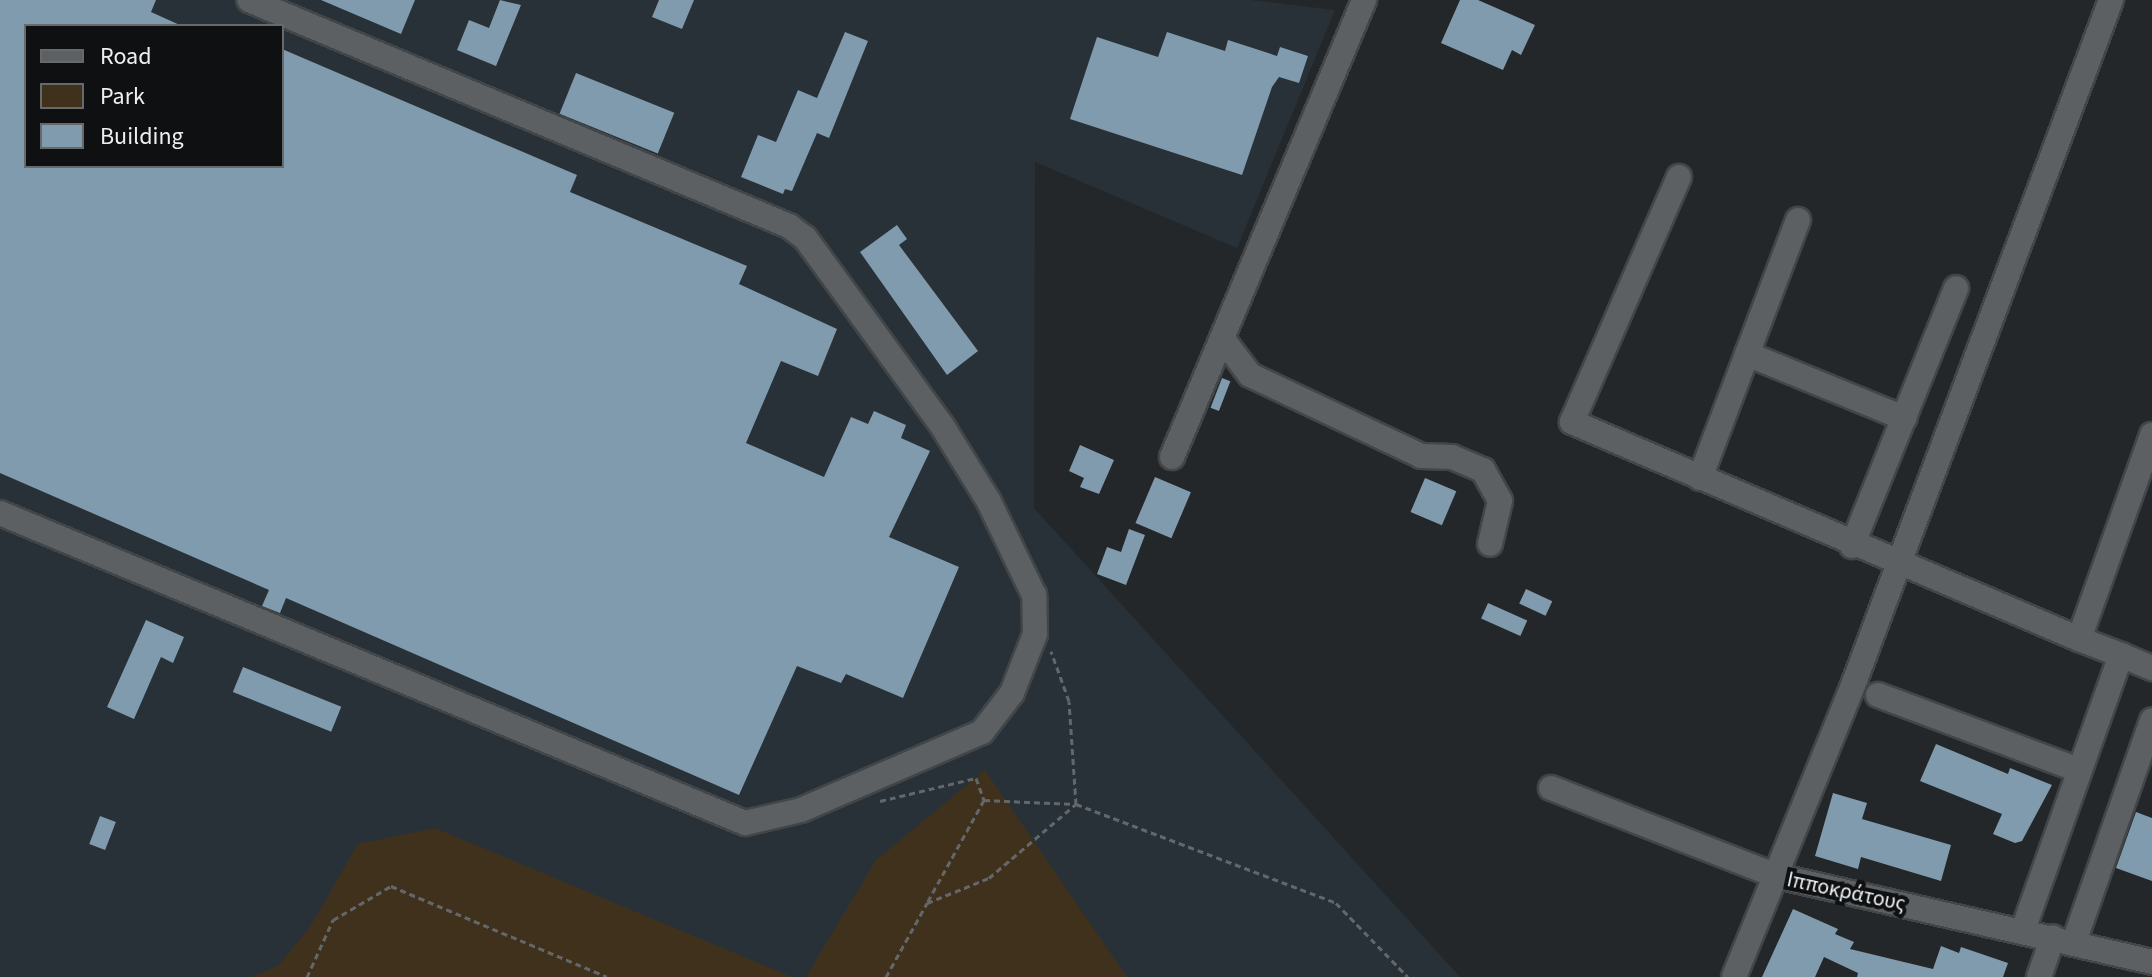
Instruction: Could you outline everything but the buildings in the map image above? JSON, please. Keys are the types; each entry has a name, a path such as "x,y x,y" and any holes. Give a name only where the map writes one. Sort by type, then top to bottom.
{"street":[{"path":"0,513 745,823 801,810 982,732 1012,693 1035,634 1034,595 988,500 943,427 805,238 789,226 705,190 249,0"},
{"path":"1172,457 1364,0"},
{"path":"1734,977 1777,876 1900,562 2111,0"},
{"path":"1679,177 1572,422 1852,546 1900,562 2152,668"},
{"path":"1700,478 1798,220"},
{"path":"1852,546 1956,288"},
{"path":"1222,338 1250,375 1421,456 1452,457 1483,470 1500,501 1490,544"},
{"path":"1747,354 1904,418"},
{"path":"2079,639 2141,501 2152,435"},
{"path":"2023,930 2121,655"},
{"path":"1878,695 2079,770"},
{"path":"2039,977 2063,940 2142,784 2152,720"},
{"name":"Ιπποκράτους","path":"1551,788 1777,876 2152,962"}],"path":[{"path":"1035,634 1050,647 1069,701 1076,804"},
{"path":"875,802 976,778 984,800 886,977"},
{"path":"984,800 1076,804 1336,903 1408,977"},
{"path":"927,903 989,878 1076,804"},
{"path":"307,977 333,920 391,886 607,977"}],"shaded area":[{"path":"0,0 1250,0 1335,10 1237,248 1035,162 1034,508 1460,977 0,977"}],"green space":[{"path":"985,770 1127,977 806,977 876,860"},
{"path":"435,828 792,977 251,977 278,966 310,927 358,844"}]}
